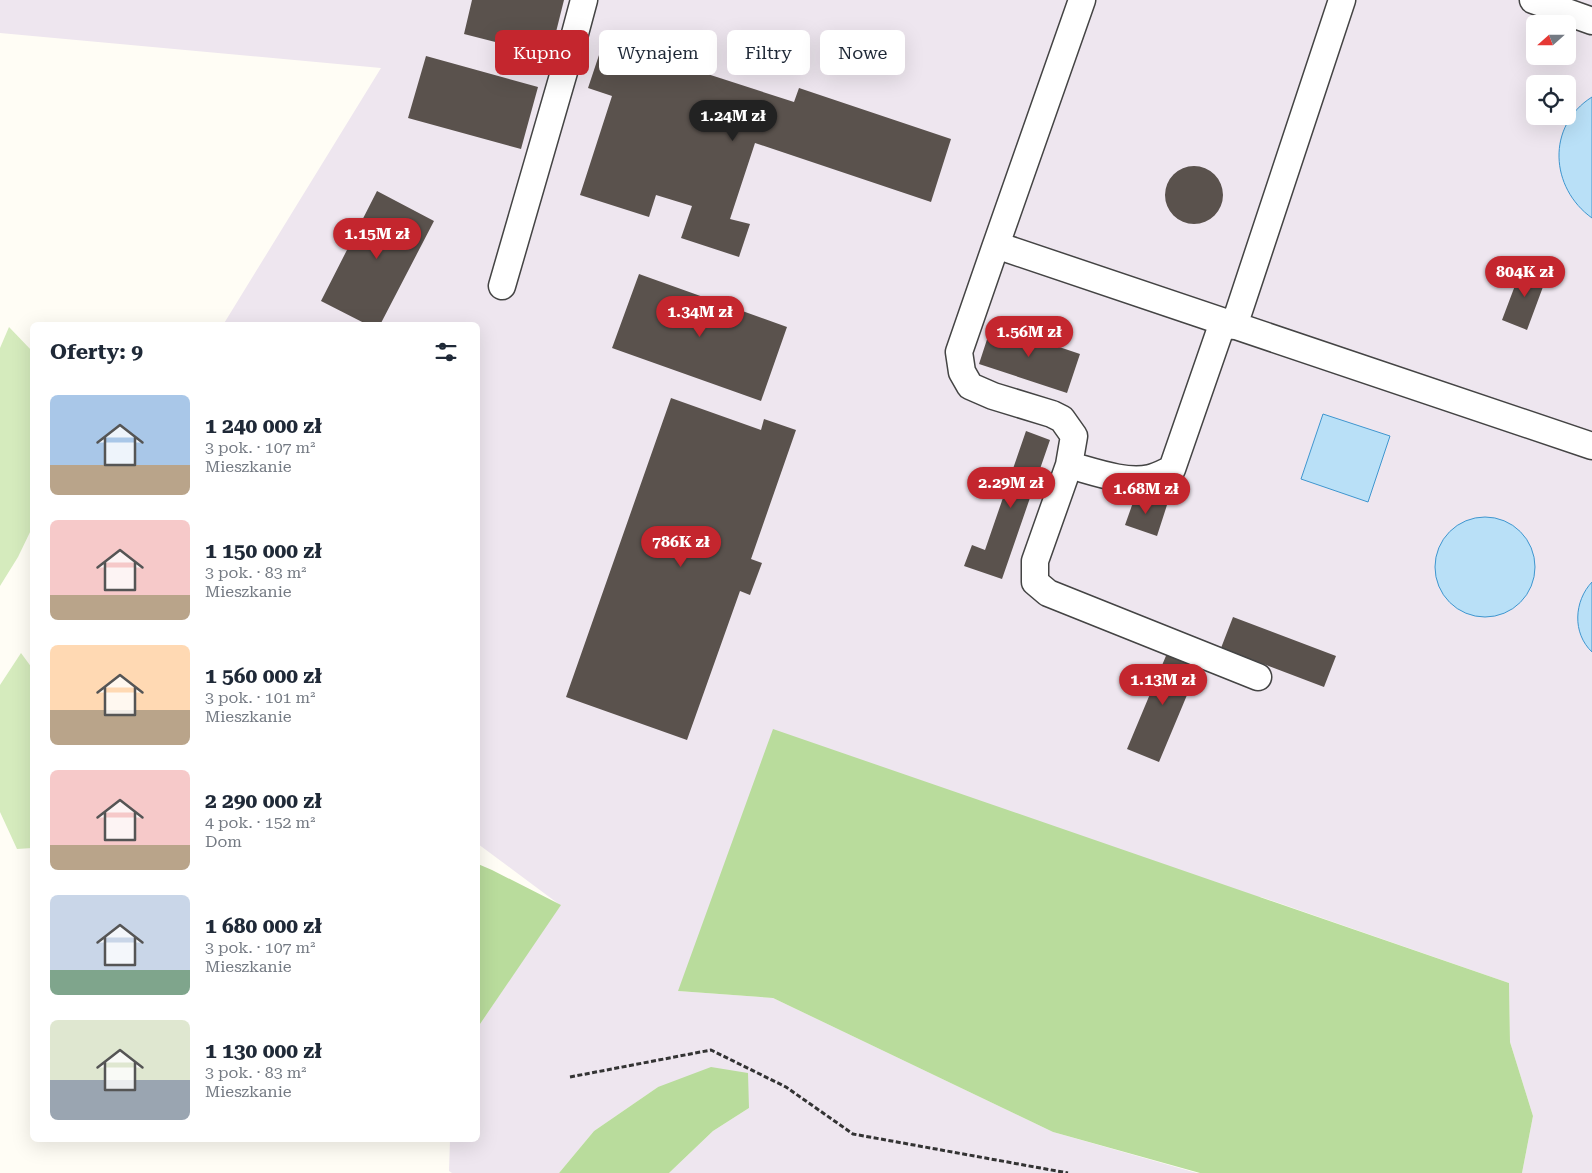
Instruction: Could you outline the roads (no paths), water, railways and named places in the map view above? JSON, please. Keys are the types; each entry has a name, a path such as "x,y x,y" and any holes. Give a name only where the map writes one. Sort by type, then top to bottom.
{"lane":[{"path":"502,286 584,0"},
{"path":"1082,0 959,352 962,372 970,386 993,396 1052,414 1062,419 1074,436 1069,465 1035,561 1035,582 1048,593 1258,677"},
{"path":"1069,465 1104,475 1131,479 1150,478 1172,469 1229,324 1342,0"},
{"path":"1533,0 1592,21"},
{"path":"996,245 1592,446"}],"water":[{"path":"1592,97 1592,218 1578,205 1568,191 1561,174 1559,157 1561,140 1567,125 1576,125 1577,109"},
{"path":"1323,414 1390,436 1368,502 1301,479"},
{"path":"1485,517 1504,520 1521,531 1532,548 1535,567 1532,586 1521,603 1504,614 1485,617 1466,614 1449,603 1438,586 1435,567 1438,548 1449,531 1466,520"},
{"path":"1592,582 1592,652 1581,636 1578,627 1578,617 1582,598"}]}
